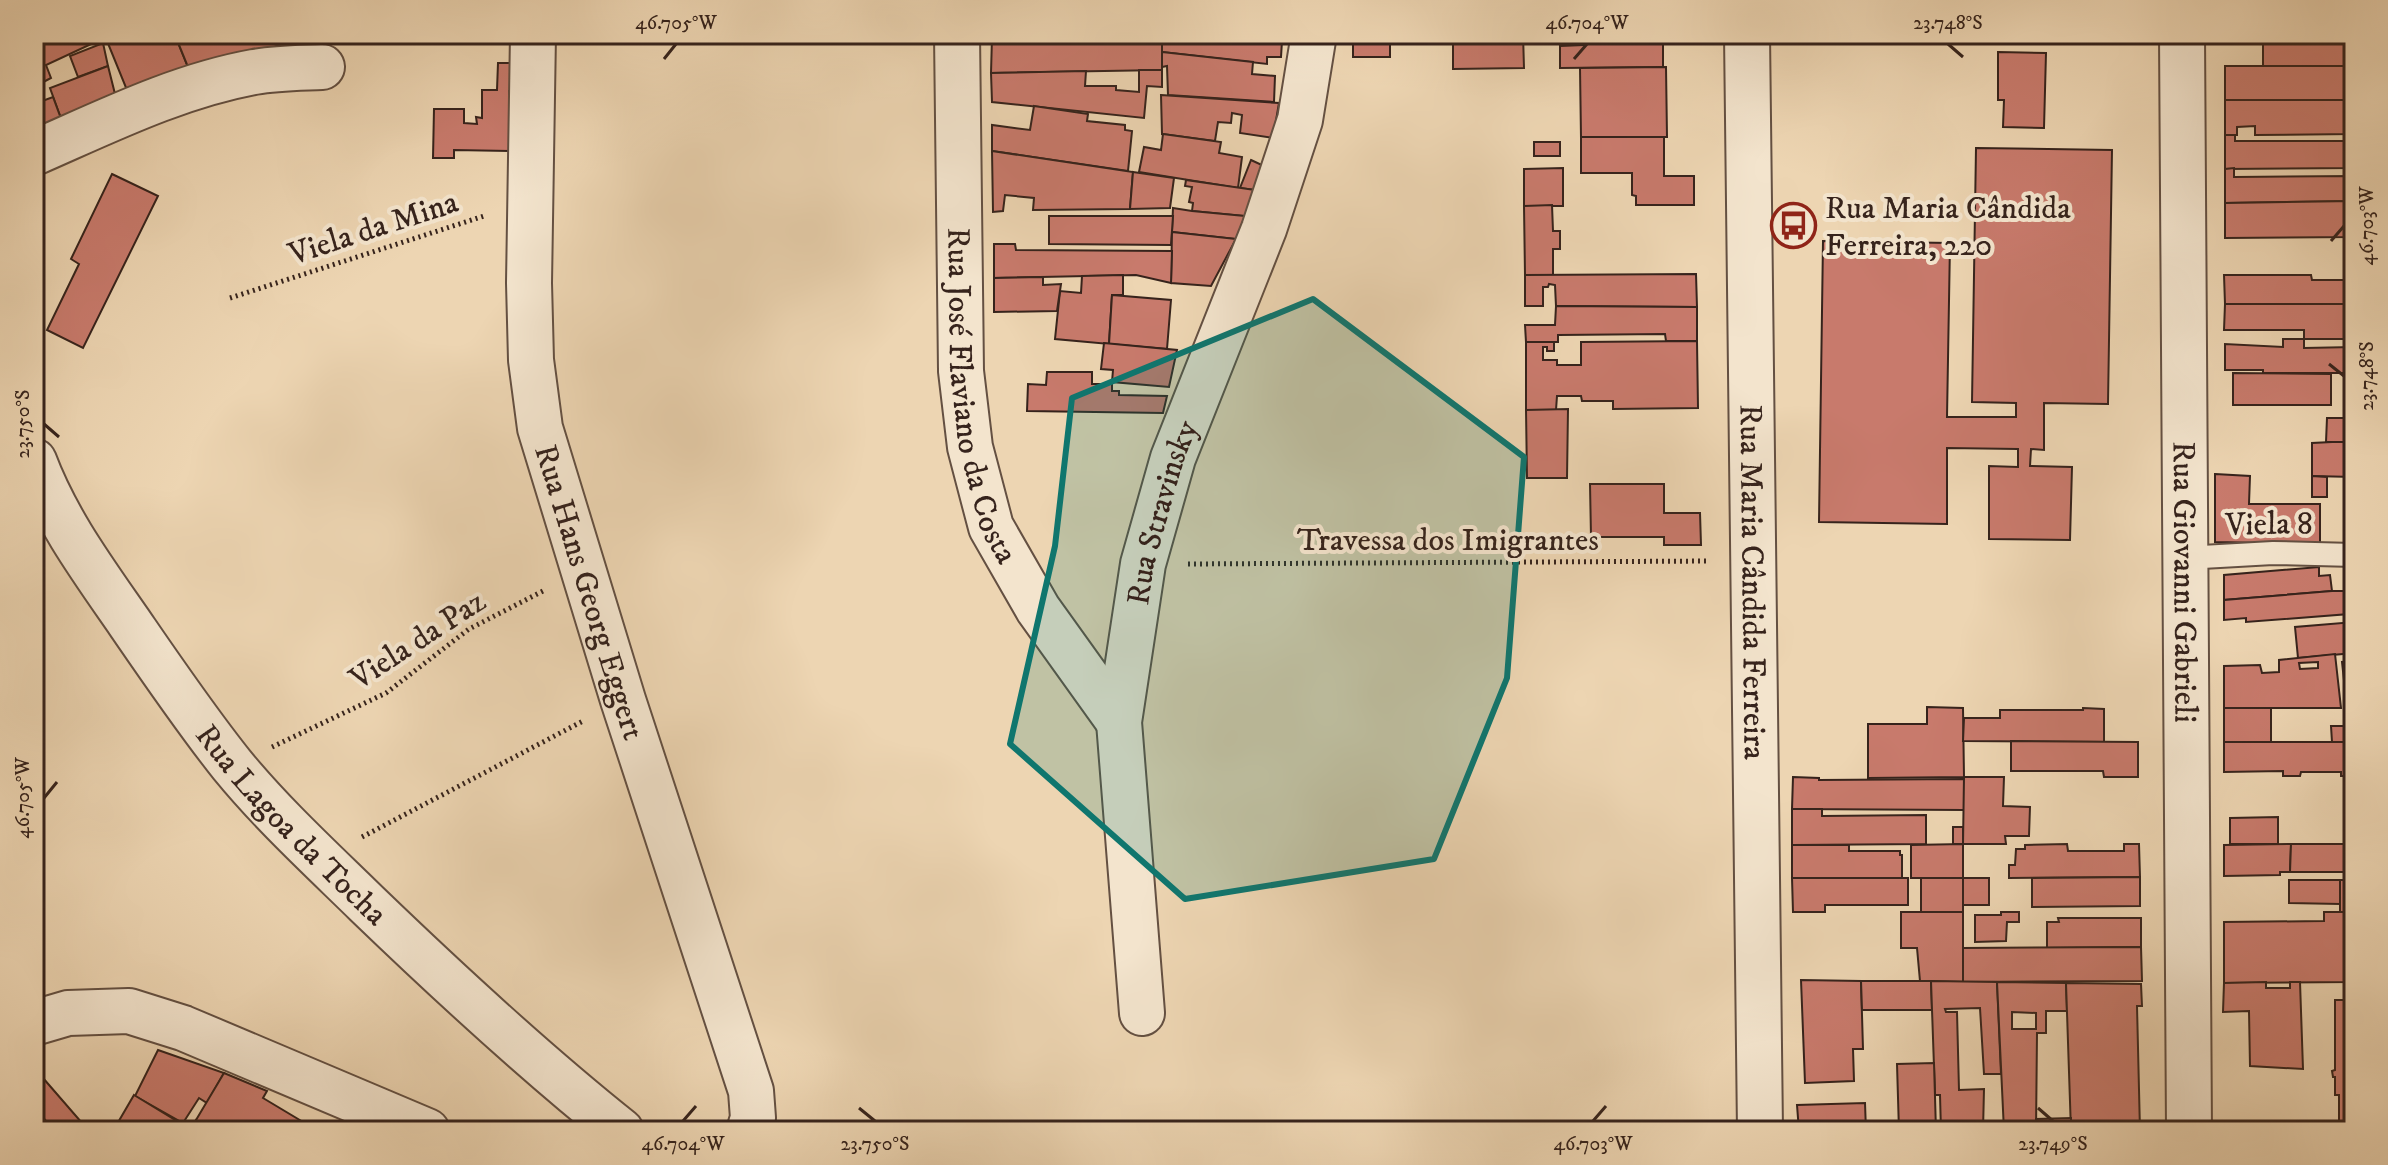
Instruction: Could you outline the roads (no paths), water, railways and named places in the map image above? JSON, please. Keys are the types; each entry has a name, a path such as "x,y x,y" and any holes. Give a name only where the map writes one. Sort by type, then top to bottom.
{"street":[{"name":"Rua Hans Georg Eggert","path":"533,34 529,283 531,360 540,428 623,700 751,1091 753,1118 749,1131"},
{"name":"Rua José Flaviano da Costa","path":"957,34 961,371 970,447 991,527 1038,609 1119,722"},
{"name":"Rua Stravinsky","path":"1142,1013 1119,722 1143,564 1173,458 1264,229 1300,120 1314,34"},
{"name":"Rua Maria Cândida Ferreira","path":"1747,34 1760,1131"},
{"name":"Rua Giovanni Gabrieli","path":"2182,34 2189,1131"},
{"path":"34,153 161,99 215,81 257,71 322,67"},
{"name":"Rua Lagoa da Tocha","path":"34,461 46,492 72,538 232,765 320,859 502,1030 621,1131"},
{"path":"34,1023 68,1013 129,1011 183,1028 427,1131"}],"lane":[{"name":"Viela 8","path":"2184,558 2273,553 2354,555"}],"place":[{"name":"Rua Maria Cândida Ferreira, 220","path":"1794,225"}]}
